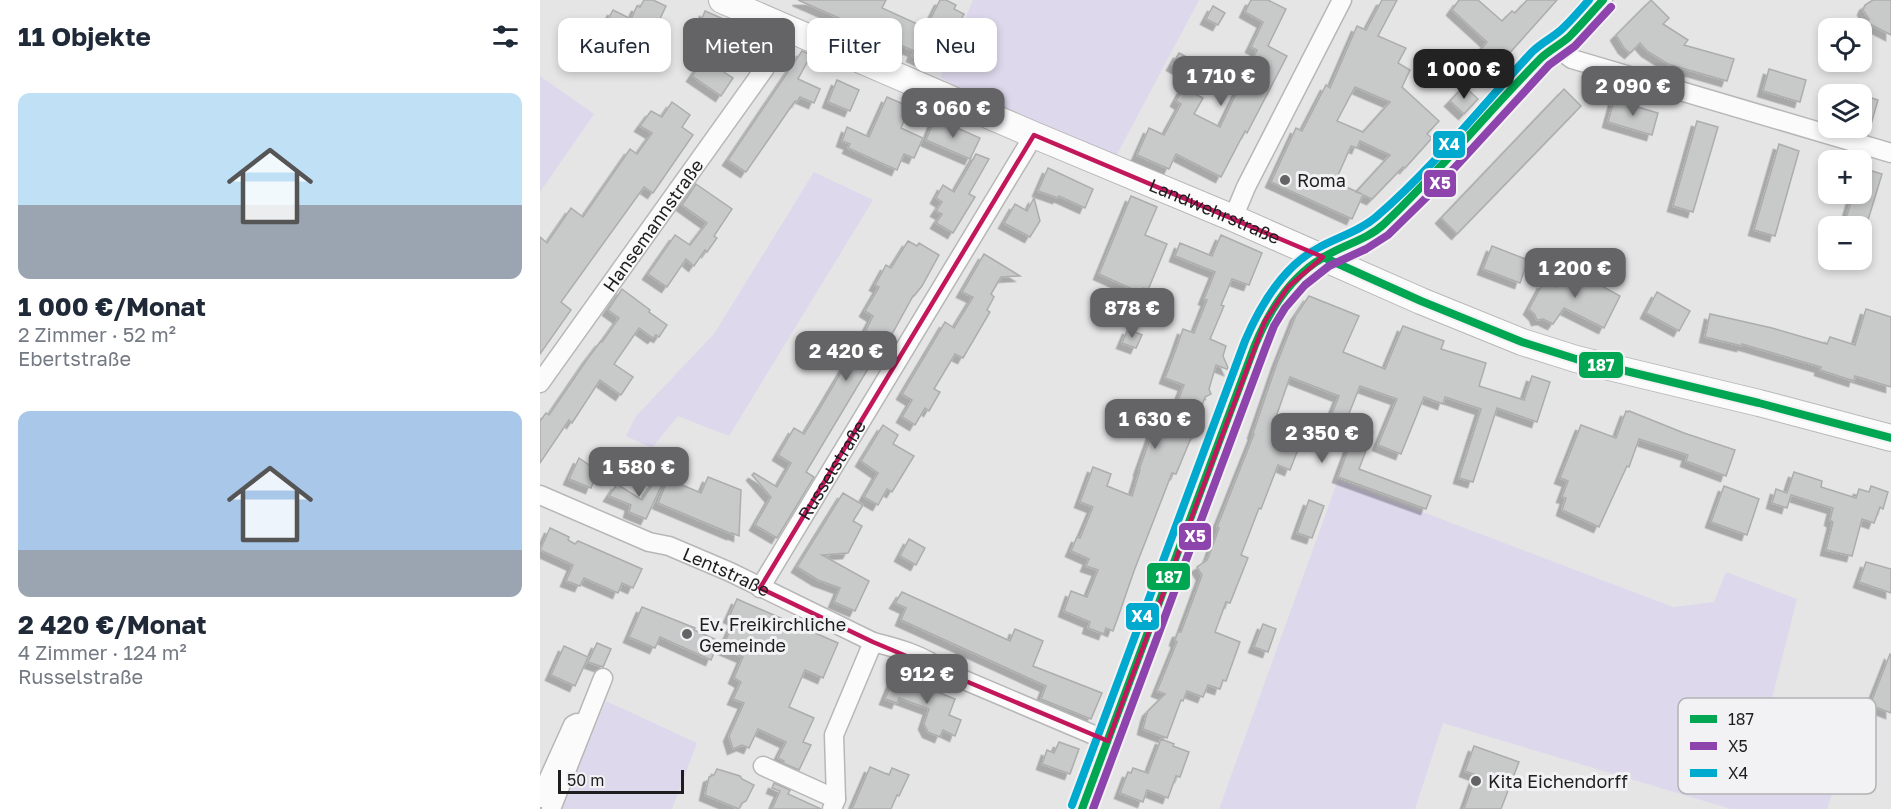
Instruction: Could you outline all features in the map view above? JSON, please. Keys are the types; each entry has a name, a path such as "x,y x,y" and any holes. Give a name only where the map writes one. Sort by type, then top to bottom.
{"main road":[{"name":"Landwehrstraße","path":"722,0 1233,218 1421,301 1522,342 1576,359 1759,403 1891,438"},
{"path":"1082,809 1265,321 1288,288 1323,257"}],"street":[{"path":"1233,218 1342,0"},
{"path":"1323,257 1362,239 1381,227 1429,180 1542,57 1568,38 1603,0"},
{"path":"1556,47 1572,59 1891,153"},
{"name":"Hansemannstraße","path":"540,382 762,72"},
{"name":"Russelstraße","path":"760,588 1034,135"},
{"name":"Lentstraße","path":"540,495 649,542 669,546 730,572 873,642 894,647 934,664 943,671 1108,741"},
{"path":"763,766 834,804 834,735 873,642"},
{"path":"551,809 603,678"},
{"path":"540,798 573,725 587,719"}],"highlighted area":[{"path":"1034,135 1323,257 1288,287 1265,321 1108,741 873,642 760,588"}],"shaded area":[{"path":"973,0 1199,0 1113,162 940,78 943,72 997,72 997,18 965,18"},
{"path":"540,76 594,114 540,192"},
{"path":"814,172 873,200 729,436 678,416 652,448 626,436 636,416 714,334"},
{"path":"1338,480 1673,607 1714,602 1726,572 1797,599 1772,698 1678,698 1678,793 1443,723 1415,809 1219,809"},
{"path":"606,701 697,743 672,809 560,809"},
{"path":"1681,794 1832,794 1827,809 1731,809"}],"building":[{"path":"644,0 653,0 666,6 660,18 631,18 637,6 640,7"},
{"path":"798,0 886,0 882,8 914,23 914,51 902,46 902,18 839,18"},
{"path":"940,0 956,5 954,9 964,14 962,18 931,18"},
{"path":"1251,0 1268,0 1286,9 1268,46 1287,56 1221,177 1176,154 1169,169 1137,155 1149,128 1164,135 1181,104 1176,101 1183,88 1203,98 1194,114 1220,127 1257,50 1251,47 1263,22 1245,12"},
{"path":"1382,0 1397,0 1378,36 1406,48 1398,63 1410,70 1402,87 1439,121 1427,134 1432,138 1405,168 1403,167 1372,199 1363,195 1352,219 1271,182 1296,128 1302,131 1326,85 1330,88 1357,26 1366,30","holes":["1355,87 1390,102 1363,132 1337,121","1360,141 1390,155 1356,192 1335,182 1351,146 1357,148"]},
{"path":"1459,0 1478,0 1502,21 1512,11 1515,13 1527,0 1557,0 1499,65 1481,49 1487,42 1452,10"},
{"path":"1651,0 1669,18 1663,24 1688,40 1684,45 1734,59 1727,81 1668,64 1647,51 1640,43 1630,53 1624,48 1616,35"},
{"path":"1873,0 1891,0 1891,35 1872,25 1872,18 1868,18 1863,10 1865,5"},
{"path":"1213,6 1225,13 1218,25 1206,19"},
{"path":"613,10 629,18 609,18"},
{"path":"705,11 721,18 702,18"},
{"path":"802,51 807,53 807,62 798,79 820,89 814,103 800,97 797,102 795,101 746,172 728,160 788,72 795,72 795,61"},
{"path":"1179,53 1198,63 1191,76 1172,65"},
{"path":"1769,69 1806,80 1800,102 1763,91"},
{"path":"695,72 724,72 733,78 721,96 692,76"},
{"path":"837,80 859,90 850,111 828,102"},
{"path":"1464,86 1478,99 1464,114 1450,101"},
{"path":"1564,89 1581,106 1457,234 1441,218"},
{"path":"887,97 910,107 901,128 923,138 914,158 904,154 897,170 848,148 850,144 842,141 847,127 869,137"},
{"path":"1872,98 1878,100 1872,121"},
{"path":"1614,100 1658,113 1652,135 1608,122"},
{"path":"672,102 690,115 682,127 693,135 653,193 644,187 561,302 571,310 540,354 540,237 547,243 571,208 583,217 630,149 637,154 652,133 640,126 651,111 662,117"},
{"path":"935,118 980,138 970,159 926,140"},
{"path":"1697,121 1718,127 1693,212 1673,206"},
{"path":"1779,144 1799,151 1775,236 1754,230"},
{"path":"976,154 989,159 969,194 975,197 953,233 936,223 942,214 936,211 942,202 936,198 943,185 954,192"},
{"path":"1048,168 1093,189 1085,208 1059,196 1058,198 1038,191"},
{"path":"1872,171 1882,174 1869,216 1847,216 1850,204 1872,204"},
{"path":"696,184 732,209 714,236 717,238 707,252 705,250 694,266 686,259 667,287 648,274 675,235 690,245 707,223 682,205"},
{"path":"1131,196 1157,207 1145,235 1167,244 1148,290 1143,288 1141,293 1099,274"},
{"path":"1034,198 1040,221 1030,237 1004,223 1015,204 1027,211"},
{"path":"1221,235 1262,253 1249,285 1232,279 1210,339 1226,346 1223,356 1229,370 1216,365 1209,389 1211,394 1205,397 1194,428 1200,431 1191,438 1176,474 1172,473 1113,631 1106,628 1104,634 1088,628 1090,622 1064,611 1071,591 1087,597 1098,570 1086,566 1089,559 1071,551 1077,537 1080,538 1093,507 1080,502 1093,467 1111,474 1107,486 1132,496 1158,416 1170,421 1184,385 1165,378 1183,329 1194,333 1215,272 1175,256 1180,243 1212,256"},
{"path":"908,241 917,246 919,243 939,255 886,345 880,353 878,352 806,472 814,477 777,538 755,525 771,497 752,475 754,473 777,487 791,463 778,455 794,428 804,434 820,408 873,316 865,311 879,287 875,285 886,265 891,268"},
{"path":"1492,246 1528,260 1520,283 1483,269"},
{"path":"984,254 1020,276 1001,277 991,294 994,297 987,310 990,312 963,358 955,354 934,389 940,392 929,411 925,408 915,425 902,417 912,400 902,394 945,322 954,328 973,297 962,292"},
{"path":"1571,263 1583,270 1580,274 1620,296 1604,328 1564,308 1553,324 1543,319 1537,320 1529,309 1543,283 1547,285 1548,282 1557,287"},
{"path":"622,289 667,325 659,337 656,335 653,338 639,328 614,364 633,377 621,395 600,380 572,423 569,420 540,463 540,421 546,413 549,415 619,318 608,310"},
{"path":"1657,292 1690,311 1679,331 1646,313"},
{"path":"1309,296 1359,316 1343,352 1385,369 1403,326 1444,341 1441,349 1486,363 1479,386 1524,400 1532,376 1550,382 1537,422 1497,408 1473,482 1459,478 1481,409 1445,397 1443,404 1424,397 1401,454 1378,445 1397,399 1360,386 1346,421 1373,432 1359,469 1431,496 1426,509 1338,477 1352,439 1326,429 1339,396 1290,377 1276,417 1306,429 1290,470 1278,465 1241,555 1248,558 1230,603 1226,602 1215,632 1240,642 1226,681 1223,680 1220,689 1208,685 1203,697 1187,691 1183,701 1181,700 1167,738 1143,729 1146,717 1148,711 1165,694 1157,691 1202,575 1197,567 1207,560 1210,553 1219,528 1217,527 1254,434 1277,363 1296,315"},
{"path":"1866,309 1891,317 1891,387 1855,376 1854,381 1820,370 1821,367 1742,344 1742,346 1705,337 1710,314 1772,328 1827,344 1830,337 1855,345"},
{"path":"1128,329 1142,335 1136,348 1122,343"},
{"path":"1626,411 1735,450 1726,476 1686,461 1688,455 1639,439 1629,467 1627,466 1599,527 1562,510 1566,498 1562,497 1568,481 1560,478 1581,425 1616,438"},
{"path":"883,425 898,435 893,444 914,456 892,492 887,489 878,505 864,497 878,473 861,461"},
{"path":"579,458 598,471 591,488 569,479"},
{"path":"1794,472 1822,481 1821,487 1856,498 1859,489 1869,492 1871,486 1888,492 1883,509 1880,507 1874,523 1862,519 1852,556 1826,550 1833,522 1830,520 1833,508 1791,495 1787,508 1772,503 1776,489 1787,493"},
{"path":"659,475 665,478 646,519 629,512 631,505 609,496 617,484 642,500"},
{"path":"708,477 741,490 739,536 658,503 668,479 701,493"},
{"path":"1724,486 1759,499 1747,535 1711,522"},
{"path":"843,493 863,505 853,521 862,526 848,553 822,555 869,581 855,611 834,602 840,588 818,580 797,567"},
{"path":"1309,500 1324,506 1312,538 1297,533"},
{"path":"550,528 569,537 568,540 575,544 578,541 642,569 633,588 622,583 618,593 584,578 580,586 566,581 573,565 540,550"},
{"path":"909,539 925,548 916,565 900,556"},
{"path":"1866,562 1891,569 1891,593 1859,582"},
{"path":"902,592 1010,641 1015,629 1043,641 1033,666 1102,693 1091,719 1041,699 1046,686 901,620 906,608 895,603"},
{"path":"737,599 838,643 823,678 805,670 789,707 814,718 803,742 811,745 799,770 783,763 784,761 778,758 786,742 758,729 749,748 742,745 733,749 729,736 744,703 733,699 741,682 734,678 743,657 722,648 735,620 729,617"},
{"path":"642,607 695,628 694,630 719,641 711,660 660,637 655,648 629,637"},
{"path":"1263,624 1276,629 1268,652 1254,647"},
{"path":"597,643 611,649 603,667 588,662"},
{"path":"564,646 588,657 575,686 551,675"},
{"path":"1890,654 1891,713 1876,707 1876,698 1873,698"},
{"path":"895,675 955,699 949,715 961,720 955,736 943,730 940,737 928,732 924,724 929,709 899,698 897,703 885,699"},
{"path":"1161,739 1189,752 1180,777 1176,776 1168,798 1147,790 1143,802 1120,793 1128,772 1131,773 1133,768 1148,773"},
{"path":"1059,742 1079,749 1070,774 1042,764 1047,750 1054,753"},
{"path":"1474,746 1519,762 1501,809 1464,809 1476,775 1465,771"},
{"path":"870,767 889,775 892,768 909,775 891,809 852,809"},
{"path":"717,769 740,776 754,785 739,809 705,795 709,777 714,775"},
{"path":"774,783 790,790 788,794 821,809 772,809 780,791 772,788"}],"transit line":[{"name":"X4","path":"1072,805 1245,341 1266,301 1284,275 1295,264 1327,243 1363,226 1397,198 1437,158 1532,52 1561,30 1589,0"},
{"name":"187","path":"1082,809 1255,345 1274,307 1291,284 1312,265 1384,224 1540,59 1569,37 1603,0"},
{"name":"X5","path":"1093,809 1265,349 1274,326 1285,308 1305,285 1329,266 1366,249 1388,235 1437,187 1549,65 1575,46 1611,7"},
{"name":"187","path":"1323,257 1421,301 1522,342 1576,359 1759,403 1891,438"}],"place":[{"name":"Roma","path":"1285,180"},
{"name":"Ev. Freikirchliche Gemeinde","path":"687,634"},
{"name":"Kita Eichendorff","path":"1476,781"}]}
